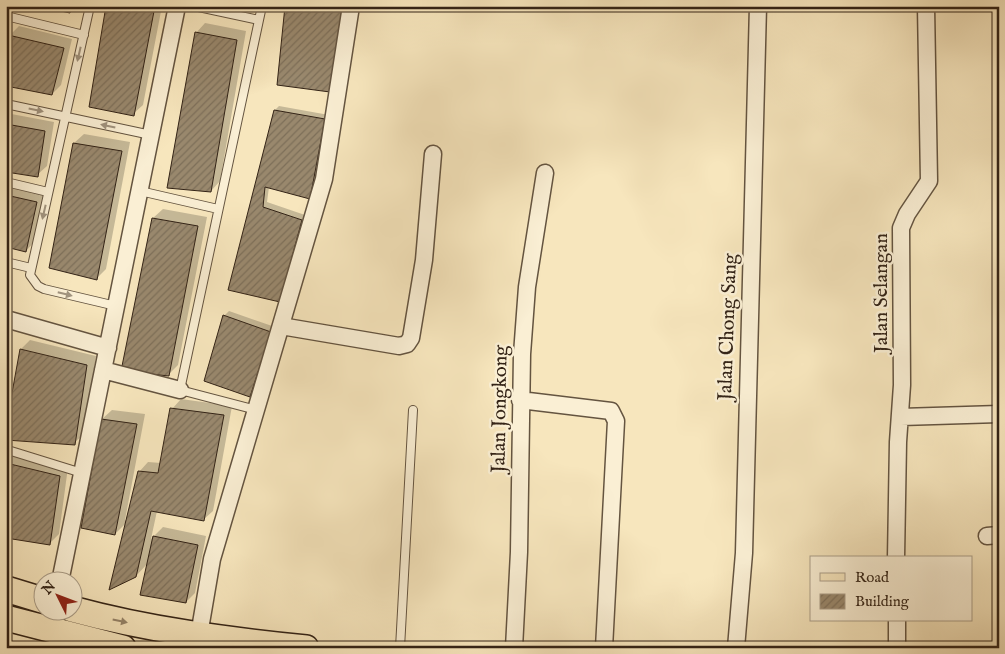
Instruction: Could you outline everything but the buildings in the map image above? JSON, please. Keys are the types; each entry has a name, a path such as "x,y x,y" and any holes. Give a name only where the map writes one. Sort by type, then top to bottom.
{"main road":[{"path":"6,589 32,597"},
{"path":"82,612 120,622 199,635 306,648"},
{"path":"6,618 123,648"}],"street":[{"path":"62,572 177,6"},
{"path":"199,635 212,559 324,179 351,6"},
{"name":"Jalan Chong Sang","path":"736,648 744,553 758,6"},
{"name":"Jalan Selangan","path":"896,556 902,228 907,214 929,181 926,6"},
{"path":"281,326 399,346 407,344 411,338 424,260 433,154"},
{"name":"Jalan Jongkong","path":"514,648 519,552 520,400 527,287 545,174"},
{"path":"7,322 108,348"},
{"path":"103,370 180,390"},
{"path":"520,400 611,411 616,421 604,648"},
{"path":"900,417 999,414"},
{"path":"897,622 897,648"}],"lane":[{"path":"90,6 30,274 38,286 116,306"},
{"path":"194,6 259,20"},
{"path":"256,410 180,390 262,6"},
{"path":"6,16 84,35"},
{"path":"6,104 151,135"},
{"path":"6,182 48,192"},
{"path":"140,192 218,209"},
{"path":"6,262 31,268"},
{"path":"400,648 413,410"},
{"path":"11,451 82,473"}]}
